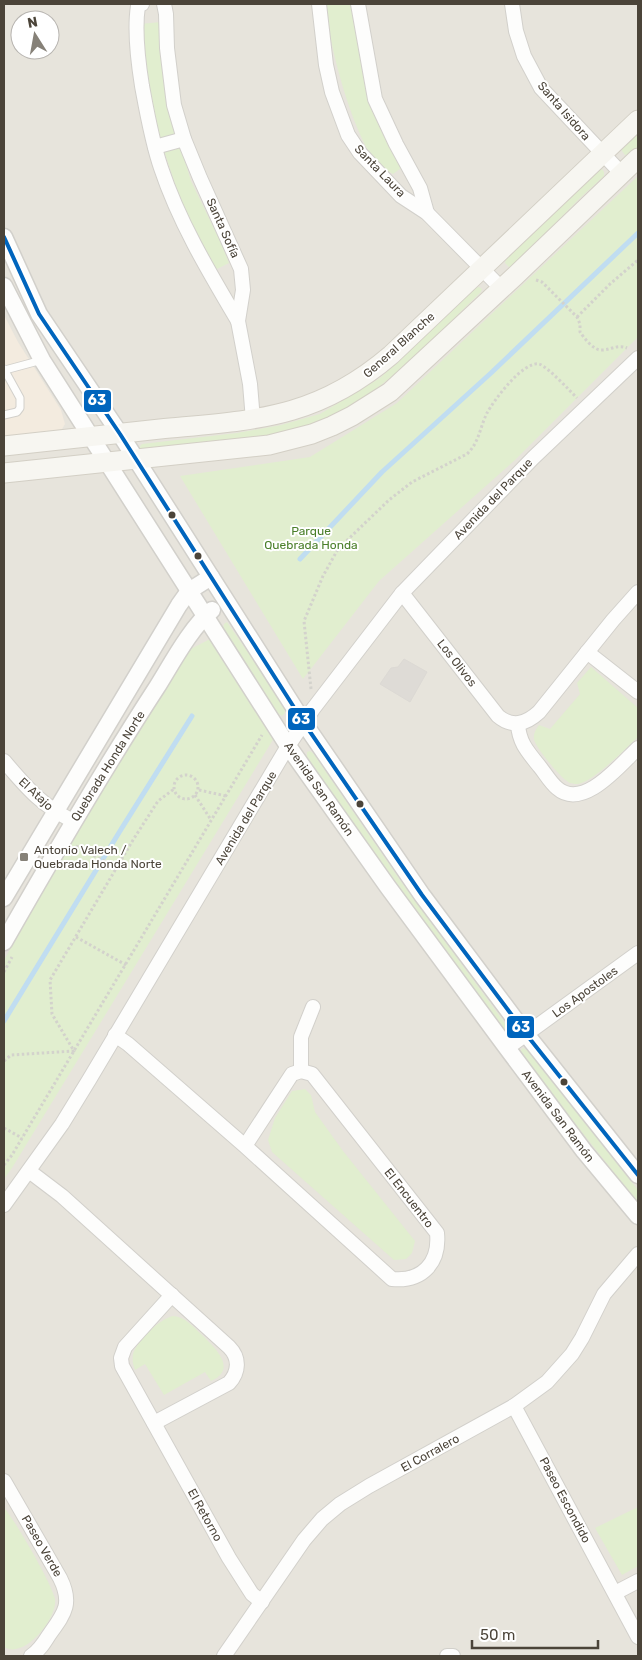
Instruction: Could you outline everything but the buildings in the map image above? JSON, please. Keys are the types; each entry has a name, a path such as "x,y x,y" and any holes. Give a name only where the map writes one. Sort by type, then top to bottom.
{"main road":[{"name":"General Blanche","path":"4,446 253,420 301,409 324,400 362,378 390,355 638,120"},
{"path":"4,473 269,445 312,434 332,426 390,392 638,158"}],"street":[{"name":"Santa Sofía","path":"142,4 138,6 136,18 139,69 147,116 155,147 161,168 182,218 205,265 238,321 250,384 253,420"},
{"name":"Santa Sofía","path":"164,4 174,105 184,138 241,269 243,290 238,321"},
{"name":"Santa Laura","path":"319,4 326,65 332,92 348,135 360,153 402,196 427,213 501,288"},
{"name":"Santa Laura","path":"358,4 375,99 396,144 420,188 427,213"},
{"name":"Santa Isidora","path":"516,6 516,31 524,56 541,88 622,174"},
{"path":"155,147 184,138"},
{"name":"Avenida San Ramón","path":"4,237 39,314 120,434 304,723 422,895 526,1034 638,1175"},
{"name":"Avenida San Ramón","path":"4,286 23,327 42,360 288,746 506,1048 584,1151 638,1216"},
{"name":"Avenida del Parque","path":"4,1205 62,1124 288,746 313,709 402,593 533,458 638,358"},
{"name":"Quebrada Honda Norte","path":"4,898 138,672 189,591 211,577"},
{"path":"638,592 586,652 539,712 530,720 518,724 518,735 524,746 556,787 567,794 579,794 593,789 638,748"},
{"name":"Los Olivos","path":"402,593 498,716 507,722 518,724"},
{"name":"Quebrada Honda Norte","path":"4,942 73,821 139,714 195,629 206,615 225,600"},
{"path":"586,652 638,692"},
{"name":"El Atajo","path":"4,761 30,792 54,812 73,821"},
{"name":"Los Apostoles","path":"506,1048 638,953"},
{"path":"245,1146 292,1074 301,1071 300,1037 313,1007"},
{"name":"El Encuentro","path":"115,1035 128,1044 245,1146 392,1279 416,1277 428,1267 437,1251 437,1234 317,1078 312,1074 301,1071"},
{"path":"29,1171 62,1196 232,1350 236,1356 237,1367 229,1383 154,1423"},
{"name":"El Corralero","path":"224,1656 304,1540 322,1519 340,1504 368,1486 514,1406 546,1382 572,1354 604,1294 638,1254"},
{"name":"El Retorno","path":"172,1295 128,1344 121,1358 124,1370 229,1558 252,1594 262,1602"},
{"name":"Paseo Escondido","path":"514,1406 638,1636"},
{"name":"Paseo Verde","path":"5,1487 60,1578 66,1593 64,1612 41,1647 31,1656"},
{"path":"615,1593 638,1581"},
{"path":"447,1656 453,1656"}],"lane":[{"path":"4,415 17,412 21,403 4,370 42,360"}],"path":[{"path":"576,317 638,260"},
{"path":"555,296 576,317 580,324 580,332 597,349 602,350 616,346 625,347 638,358"},
{"path":"313,709 304,621 323,576 338,550 389,500 412,482 467,454 474,448 486,415 494,400 524,368 533,364 544,366 587,407"},
{"path":"4,1165 126,965 266,727"},
{"path":"192,775 198,781 198,790 195,796 186,799 182,798 177,796 174,789 175,781 179,776 192,775"},
{"path":"74,1051 52,1014 50,980 158,802 174,789"},
{"path":"198,790 226,796"},
{"path":"195,796 211,820"},
{"path":"74,845 117,868"},
{"path":"76,937 126,965"},
{"path":"4,1061 11,1055 74,1051"},
{"path":"4,1128 22,1138"}],"shaded area":[{"path":"4,4 638,4 638,1656 4,1656"},
{"path":"4,315 18,342 61,410 65,424 57,433 4,441"}],"green space":[{"path":"326,4 352,4 369,99 404,166 393,174 380,166 370,154 352,113 331,41"},
{"path":"161,22 169,108 191,181 229,263 217,269 207,260 186,217 152,115 140,24"},
{"path":"638,133 638,146 625,155 622,148"},
{"path":"602,169 604,176 515,264 509,267 505,263 506,259 598,170"},
{"name":"Parque Quebrada Honda","path":"638,176 638,337 515,460 379,581 303,679 180,476 310,457 397,403"},
{"path":"479,287 482,289 481,292 401,368 357,403 333,416 309,427 279,435 140,450 139,447 142,444 237,433 281,425 320,414 380,378 475,288"},
{"path":"227,622 284,705 285,713 282,716 276,712 223,628"},
{"path":"210,639 277,733 4,1179 4,960 72,839 187,651"},
{"path":"591,667 638,708 638,737 609,764 585,782 572,784 548,762 535,743 534,735 539,725 550,729 580,694 577,683"},
{"path":"310,751 400,880 510,1030 511,1035 508,1036 370,852 307,757 307,752"},
{"path":"523,1048 527,1050 638,1190 638,1203 520,1054 519,1052"},
{"path":"305,1089 311,1095 315,1112 343,1151 415,1241 412,1253 406,1259 394,1260 272,1152 268,1140 275,1118 292,1091"},
{"path":"173,1316 182,1318 189,1323 218,1352 224,1364 219,1376 211,1381 205,1372 164,1395 145,1364 135,1370 133,1354 149,1331 161,1321"},
{"path":"638,1507 638,1566 622,1575 595,1528"},
{"path":"4,1508 32,1552 48,1581 55,1599 51,1616 38,1635 21,1648 12,1649 4,1647"}],"waterway":[{"path":"300,559 382,472 491,373 638,233"},
{"path":"4,1021 192,716"}],"transit line":[{"name":"63","path":"4,237 39,314 120,434 304,723 422,895 526,1034 638,1175"}],"place":[{"name":"Antonio Valech / Quebrada Honda Norte","path":"24,857"}]}
